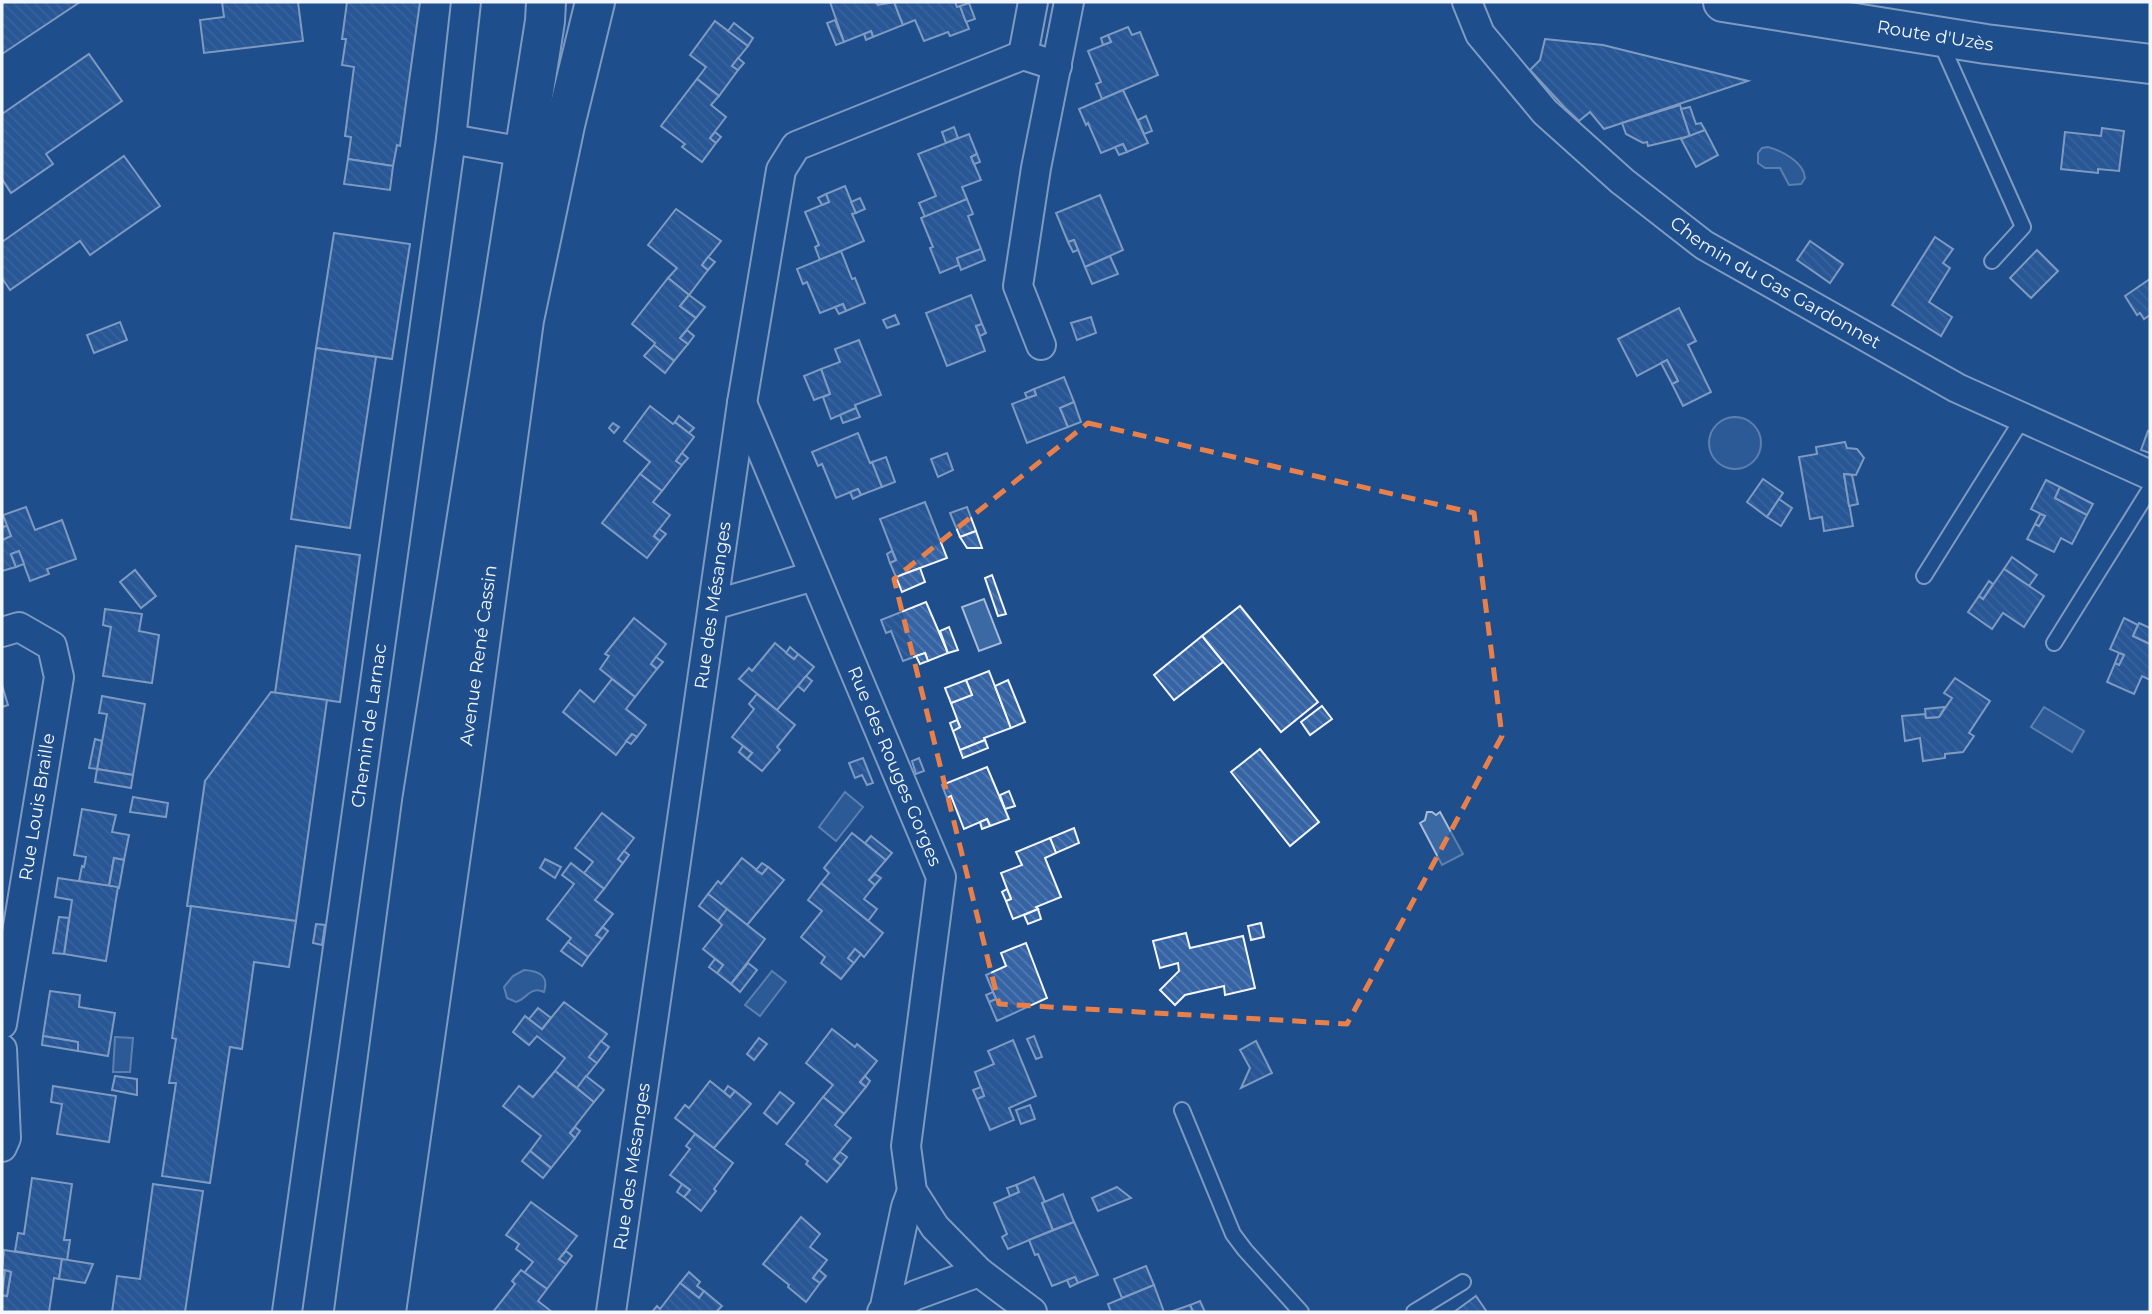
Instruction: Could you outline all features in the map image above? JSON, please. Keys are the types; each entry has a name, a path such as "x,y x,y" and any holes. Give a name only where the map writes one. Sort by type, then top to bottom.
{"main road":[{"name":"Avenue René Cassin","path":"354,1312 422,802 546,2"},
{"name":"Avenue René Cassin","path":"386,1312 524,320 565,125 595,2"},
{"name":"Route d'Uzès","path":"1723,2 1938,36 2150,64"}],"street":[{"name":"Chemin de Larnac","path":"287,1312 451,139 466,2"},
{"path":"1033,2 1023,55 1057,66"},
{"path":"1041,345 1018,286 1036,168 1069,2"},
{"name":"Chemin du Gas Gardonnet","path":"1466,2 1480,34 1545,111 1622,181 1704,245 1956,388 2150,475"},
{"name":"Rue des Mésanges","path":"611,1312 742,403 781,170 796,146 1023,55"},
{"path":"451,139 524,152"},
{"name":"Rue des Rouges Gorges","path":"742,403 941,877 906,1146 912,1191 935,1227 979,1272 1032,1312"},
{"path":"713,605 814,576"},
{"name":"Rue Louis Braille","path":"2,632 19,628 51,646 58,677 2,1024"},
{"path":"2,1049 6,1138 2,1147"},
{"name":"Rue des Rouges Gorges","path":"883,1312 906,1207 912,1191"},
{"name":"Rue des Rouges Gorges","path":"883,1312 916,1294 979,1272"}],"lane":[{"path":"1938,36 2023,227 1992,261"},
{"path":"1924,576 2023,418"},
{"path":"2054,643 2150,489"},
{"path":"1182,1110 1233,1234 1301,1312"},
{"path":"1414,1312 1463,1282"}],"highlighted area":[{"path":"1088,423 1474,513 1502,736 1347,1024 999,1004 894,579"}],"water":[{"path":"1768,147 1797,162 1804,172 1805,178 1801,184 1789,185 1780,168 1765,168 1758,163 1758,153 1762,148"},
{"path":"1735,417 1745,419 1753,425 1759,433 1759,453 1753,461 1745,467 1735,469 1725,467 1717,461 1711,453 1709,443 1711,433 1717,425 1725,419"},
{"path":"984,599 1001,643 979,651 962,607"},
{"path":"2044,707 2084,731 2072,752 2031,727"},
{"path":"845,792 863,807 836,841 819,827"},
{"path":"1427,812 1436,815 1440,812 1463,854 1442,865 1420,823 1425,820"},
{"path":"524,970 542,975 545,982 544,992 532,991 516,1002 507,998 504,987 513,976"},
{"path":"772,971 786,982 760,1016 745,1005"},
{"path":"115,1037 133,1038 130,1072 113,1072"}],"building":[{"path":"2,2 80,2 2,54"},
{"path":"222,2 298,2 303,41 204,53 200,20 224,17"},
{"path":"347,2 420,2 400,146 397,145 393,166 348,159 351,137 345,136 354,67 342,65"},
{"path":"830,2 876,2 878,5 894,2 903,25 873,37 871,31 844,42"},
{"path":"894,2 955,2 957,7 960,6 969,29 950,36 948,32 924,41 915,20 903,25"},
{"path":"969,3 975,19 966,22 960,6"},
{"path":"835,20 844,42 836,45 827,23"},
{"path":"715,21 748,46 732,66 738,70 719,96 697,79 706,67 690,55"},
{"path":"734,23 753,38 748,46 728,31"},
{"path":"1128,27 1132,35 1140,32 1158,75 1102,99 1096,84 1101,82 1088,51 1111,42 1108,35"},
{"path":"871,31 873,37 866,40 864,34"},
{"path":"1108,35 1111,42 1103,45 1101,38"},
{"path":"1545,39 1603,45 1748,81 1604,129 1590,112 1579,121 1530,70 1540,60"},
{"path":"89,54 122,101 46,154 53,164 11,193 2,179 2,114"},
{"path":"738,58 744,63 738,70 732,66"},
{"path":"697,79 719,96 711,105 726,117 710,138 716,143 702,162 682,147 685,144 661,126"},
{"path":"1123,90 1148,143 1127,152 1123,144 1101,153 1079,109"},
{"path":"1680,105 1690,136 1648,146 1647,142 1643,143 1626,134 1622,123"},
{"path":"1690,107 1696,124 1701,123 1705,130 1690,136 1681,109"},
{"path":"1146,116 1152,131 1144,134 1138,120"},
{"path":"954,127 958,138 946,143 942,132"},
{"path":"2102,128 2124,131 2119,171 2098,169 2098,173 2061,169 2065,132 2101,136"},
{"path":"1705,130 1718,155 1696,167 1681,139"},
{"path":"715,132 721,137 716,143 710,138"},
{"path":"969,134 977,154 971,157 981,180 962,187 967,199 925,217 919,203 936,196 918,154"},
{"path":"1123,144 1127,152 1119,155 1115,147"},
{"path":"977,154 980,162 974,164 971,157"},
{"path":"124,156 160,206 90,255 80,241 10,290 2,278 2,242"},
{"path":"348,159 393,166 390,190 344,184"},
{"path":"845,186 856,213 852,214 864,241 820,260 815,247 819,245 805,212 829,202 826,194"},
{"path":"826,194 829,202 822,205 818,198"},
{"path":"1100,195 1123,250 1085,267 1074,240 1068,242 1056,213"},
{"path":"860,198 865,209 856,213 851,202"},
{"path":"967,199 973,214 968,216 981,249 957,258 959,265 940,273 921,218"},
{"path":"676,209 721,241 702,265 708,270 689,295 668,278 677,268 648,245"},
{"path":"334,233 410,244 392,359 316,348"},
{"path":"1935,237 1953,249 1943,263 1950,268 1929,302 1952,317 1941,336 1892,305"},
{"path":"1074,240 1078,250 1073,252 1068,242"},
{"path":"1810,241 1843,264 1830,283 1797,260"},
{"path":"981,249 985,260 961,270 957,258"},
{"path":"2037,250 2058,271 2031,298 2010,278"},
{"path":"841,251 865,303 846,311 843,304 820,313 807,282 803,284 797,269"},
{"path":"1110,256 1118,274 1092,284 1085,267"},
{"path":"708,257 715,262 708,270 702,265"},
{"path":"668,278 689,295 680,306 696,318 680,338 688,344 674,361 632,324"},
{"path":"2150,279 2150,315 2144,319 2140,313 2137,315 2125,296"},
{"path":"689,295 705,307 696,318 680,306"},
{"path":"971,295 982,324 976,326 985,351 947,366 926,313"},
{"path":"843,304 846,311 839,314 835,307"},
{"path":"1679,308 1696,341 1688,345 1711,392 1683,406 1672,384 1678,381 1667,360 1637,376 1618,339"},
{"path":"895,315 899,324 887,328 883,320"},
{"path":"1091,317 1096,333 1077,340 1071,323"},
{"path":"120,322 127,340 94,353 87,335"},
{"path":"982,324 986,333 980,336 976,326"},
{"path":"687,330 694,336 688,344 680,338"},
{"path":"859,340 881,395 855,405 856,408 831,419 823,397 830,394 821,369 840,362 835,349"},
{"path":"654,345 674,361 665,373 644,356"},
{"path":"316,348 376,357 350,528 291,519"},
{"path":"1667,360 1678,381 1672,384 1661,363"},
{"path":"821,369 830,394 814,400 804,376"},
{"path":"1064,377 1074,402 1060,408 1068,427 1027,443 1012,404 1036,395 1034,389"},
{"path":"1034,389 1036,395 1027,398 1025,393"},
{"path":"1074,402 1081,422 1068,427 1060,408"},
{"path":"650,406 694,437 676,461 682,465 662,491 640,474 650,462 624,441"},
{"path":"856,408 860,417 843,423 840,415"},
{"path":"679,416 694,428 689,433 675,422"},
{"path":"613,423 619,427 614,433 609,428"},
{"path":"2148,431 2150,432 2150,453 2141,450"},
{"path":"858,433 882,487 861,495 858,489 836,498 822,464 818,466 812,452"},
{"path":"1845,442 1847,448 1857,449 1864,458 1856,475 1844,474 1853,526 1824,531 1822,517 1810,519 1799,457 1817,454 1816,447"},
{"path":"682,453 688,458 682,465 676,461"},
{"path":"947,453 953,470 938,477 931,459"},
{"path":"886,457 895,482 882,487 872,462"},
{"path":"640,474 662,491 653,502 670,515 654,536 660,541 647,558 602,523"},
{"path":"1844,474 1852,475 1858,504 1849,506"},
{"path":"1763,479 1783,493 1767,517 1747,502"},
{"path":"2046,480 2060,487 2055,498 2087,515 2072,544 2061,538 2054,552 2027,539 2035,524 2039,526 2045,516 2031,509"},
{"path":"2060,487 2093,504 2087,515 2055,498"},
{"path":"858,489 861,495 853,499 850,492"},
{"path":"1779,499 1792,508 1781,526 1767,517"},
{"path":"925,502 947,558 896,577 890,563 896,560 880,519"},
{"path":"26,507 35,530 62,520 76,559 47,569 49,574 30,581 19,551 11,554 16,567 2,571 2,540 11,536 3,515"},
{"path":"967,507 976,531 960,537 950,513"},
{"path":"2040,514 2045,516 2039,526 2035,524"},
{"path":"7,526 11,536 2,540 2,527"},
{"path":"659,529 666,534 660,541 654,536"},
{"path":"976,531 982,548 967,548 960,537"},
{"path":"296,546 360,555 340,702 275,693"},
{"path":"19,551 24,564 16,567 11,554"},
{"path":"892,551 896,560 890,563 887,554"},
{"path":"2012,557 2037,575 2029,586 2004,569"},
{"path":"920,568 925,582 902,592 896,577"},
{"path":"2004,569 2044,596 2024,627 2003,613 1992,629 1968,612 1979,596 1983,599"},
{"path":"135,570 156,596 141,608 120,582"},
{"path":"992,575 1006,614 998,616 985,578"},
{"path":"1989,581 1993,584 1983,599 1979,596"},
{"path":"926,602 948,653 928,661 925,653 903,661 891,631 886,633 881,620"},
{"path":"1240,606 1318,702 1281,732 1202,636"},
{"path":"105,609 142,614 139,631 159,635 152,683 103,676 111,627 103,625"},
{"path":"634,618 666,644 651,664 657,669 635,697 600,669 609,656 605,654"},
{"path":"2124,618 2138,625 2133,636 2150,644 2150,680 2142,676 2134,694 2107,682 2115,663 2119,665 2124,655 2110,649"},
{"path":"2139,623 2150,628 2150,644 2133,636"},
{"path":"949,627 958,650 948,653 940,631"},
{"path":"1202,636 1223,662 1174,700 1154,675"},
{"path":"775,643 794,659 798,654 814,667 777,710 739,679 749,668 752,671"},
{"path":"790,647 798,654 794,659 786,653"},
{"path":"925,653 928,661 920,664 916,656"},
{"path":"2119,653 2124,655 2119,665 2115,663"},
{"path":"656,657 663,662 657,669 651,664"},
{"path":"989,671 1011,728 960,750 953,731 960,727 951,703 972,695 966,680"},
{"path":"806,676 812,681 804,691 798,686"},
{"path":"1955,678 1990,701 1969,733 1974,736 1963,752 1923,761 1920,738 1905,741 1902,716 1925,714 1926,718 1939,717 1952,698 1944,693"},
{"path":"612,679 635,697 626,709 646,725 637,737 632,734 616,755 563,712 580,690 594,702"},
{"path":"966,680 972,695 951,703 945,688"},
{"path":"1008,680 1025,722 1011,728 995,686"},
{"path":"2,685 8,705 2,707"},
{"path":"271,692 327,700 296,921 187,906 205,781"},
{"path":"757,694 795,725 777,747 780,750 762,771 747,759 752,753 732,737 754,709 749,704"},
{"path":"102,696 145,704 133,775 97,769 107,714 99,713"},
{"path":"1322,706 1332,719 1310,735 1301,722"},
{"path":"1945,707 1939,717 1926,718 1925,709"},
{"path":"957,720 960,727 953,731 950,723"},
{"path":"632,734 637,737 631,744 626,741"},
{"path":"95,739 102,741 97,769 89,768"},
{"path":"985,740 988,748 963,758 960,750"},
{"path":"743,746 752,753 747,759 739,752"},
{"path":"1260,749 1319,822 1290,846 1231,772"},
{"path":"863,758 873,783 867,785 862,775 855,778 849,763"},
{"path":"919,758 924,771 916,774 912,761"},
{"path":"987,767 1009,819 990,826 987,819 964,829 951,796 947,798 942,785"},
{"path":"97,769 133,775 131,788 95,782"},
{"path":"1009,791 1015,806 1005,809 1000,795"},
{"path":"133,797 168,803 166,817 130,812"},
{"path":"82,809 116,815 112,832 129,835 124,860 114,858 109,886 79,881 86,857 74,855"},
{"path":"602,813 634,838 618,859 623,863 604,889 584,873 593,862 575,848"},
{"path":"987,819 990,826 982,829 980,822"},
{"path":"1074,828 1079,843 1056,853 1050,838"},
{"path":"852,833 886,860 869,880 875,885 864,899 877,909 868,921 821,883 829,873 824,868"},
{"path":"871,836 892,853 886,860 865,843"},
{"path":"1050,838 1056,853 1045,858 1061,897 1013,919 1006,901 1011,899 1001,873 1022,865 1016,852"},
{"path":"624,851 629,855 623,863 618,859"},
{"path":"114,858 124,860 119,888 109,886"},
{"path":"742,858 762,874 768,867 784,880 747,925 708,894 718,881 721,884"},
{"path":"545,859 561,867 555,878 540,868"},
{"path":"571,863 604,889 595,900 613,914 596,935 602,939 588,957 568,942 571,938 547,919 574,884 562,875"},
{"path":"762,863 768,867 762,874 756,870"},
{"path":"875,874 881,878 875,885 869,880"},
{"path":"58,878 118,887 106,961 64,954 72,900 55,897"},
{"path":"821,883 883,933 864,957 855,949 848,958 854,963 841,979 821,963 825,957 801,937 822,911 808,900"},
{"path":"1007,889 1011,899 1006,901 1002,892"},
{"path":"708,894 727,909 718,921 699,906"},
{"path":"191,906 296,921 289,967 254,962 242,1049 230,1047 210,1183 162,1176 176,1083 169,1083 176,1039 172,1038"},
{"path":"727,909 765,939 731,984 717,973 723,965 703,949 722,925 718,921"},
{"path":"1038,909 1041,919 1028,924 1024,915"},
{"path":"59,917 69,918 64,954 53,953"},
{"path":"1261,923 1264,937 1251,940 1248,926"},
{"path":"316,924 325,925 322,945 313,943"},
{"path":"603,927 608,931 602,939 596,935"},
{"path":"1186,933 1190,948 1243,936 1255,988 1225,995 1224,986 1185,995 1175,1005 1160,990 1179,971 1178,963 1160,968 1153,941"},
{"path":"568,942 588,957 582,966 561,951"},
{"path":"1026,943 1047,998 997,1021 989,1002 996,999 986,975 1006,966 1001,953"},
{"path":"855,949 861,954 854,963 848,958"},
{"path":"715,959 723,965 717,973 709,967"},
{"path":"748,963 757,970 740,992 731,984"},
{"path":"50,991 80,995 79,1007 115,1013 108,1056 78,1051 78,1042 43,1036"},
{"path":"993,992 996,999 989,1002 986,995"},
{"path":"564,1002 607,1034 589,1057 597,1063 577,1088 555,1071 565,1058 537,1036 529,1045 513,1032 525,1016 542,1029"},
{"path":"538,1008 551,1018 542,1029 529,1019"},
{"path":"832,1029 855,1047 857,1044 877,1061 860,1082 866,1087 844,1114 823,1097 833,1085 806,1063"},
{"path":"43,1036 78,1042 78,1051 42,1045"},
{"path":"1034,1036 1042,1057 1036,1059 1027,1039"},
{"path":"759,1038 767,1044 754,1060 747,1054"},
{"path":"1013,1040 1036,1096 1009,1108 1014,1120 990,1130 977,1099 984,1096 975,1072 994,1064 988,1051"},
{"path":"601,1041 609,1047 597,1063 589,1057"},
{"path":"1256,1041 1272,1073 1241,1088 1250,1068 1240,1050"},
{"path":"555,1071 594,1102 570,1133 575,1138 551,1168 530,1151 541,1136 503,1106 519,1086 533,1097"},
{"path":"115,1076 137,1079 137,1095 112,1090"},
{"path":"586,1076 604,1090 594,1102 577,1088"},
{"path":"865,1076 870,1081 866,1087 860,1082"},
{"path":"710,1081 730,1097 735,1091 751,1104 714,1148 675,1118 685,1105 689,1108"},
{"path":"53,1086 116,1096 109,1142 57,1134 62,1104 51,1102"},
{"path":"728,1086 735,1091 730,1097 724,1092"},
{"path":"981,1087 984,1096 977,1099 973,1090"},
{"path":"780,1092 794,1103 777,1124 764,1113"},
{"path":"823,1097 844,1114 835,1125 851,1138 834,1159 841,1165 827,1182 806,1164 808,1161 786,1144"},
{"path":"1030,1105 1035,1119 1021,1124 1016,1110"},
{"path":"575,1127 580,1131 575,1138 570,1133"},
{"path":"695,1134 733,1163 701,1211 684,1197 690,1190 670,1175 690,1149 686,1146"},
{"path":"530,1151 551,1168 543,1178 522,1161"},
{"path":"840,1152 847,1157 841,1165 834,1159"},
{"path":"1034,1177 1053,1230 1008,1249 1002,1237 1007,1234 994,1203 1019,1192 1016,1185"},
{"path":"32,1178 72,1184 64,1240 70,1240 67,1261 15,1251 18,1233 24,1234"},
{"path":"153,1184 203,1191 185,1312 112,1312 117,1276 140,1279"},
{"path":"682,1184 690,1190 684,1197 677,1192"},
{"path":"1016,1185 1019,1192 1010,1196 1007,1188"},
{"path":"1117,1187 1131,1198 1098,1211 1092,1198"},
{"path":"1063,1194 1074,1222 1053,1230 1042,1203"},
{"path":"531,1202 577,1236 559,1259 566,1264 547,1289 524,1273 533,1262 516,1249 519,1244 506,1235"},
{"path":"801,1217 820,1234 810,1247 827,1260 813,1278 820,1283 806,1302 763,1264"},
{"path":"1074,1222 1098,1275 1078,1283 1075,1277 1052,1286 1029,1240"},
{"path":"4,1250 62,1259 59,1279 54,1278 49,1312 2,1312 2,1295 7,1296 11,1272 2,1270"},
{"path":"566,1251 572,1256 566,1264 559,1259"},
{"path":"62,1259 93,1264 85,1283 59,1279"},
{"path":"1146,1266 1154,1285 1122,1298 1114,1279"},
{"path":"5,1270 11,1272 7,1296 2,1295"},
{"path":"521,1270 547,1289 538,1301 552,1312 493,1312 515,1284 512,1281"},
{"path":"819,1270 826,1276 820,1283 813,1278"},
{"path":"689,1272 700,1282 697,1286 704,1291 699,1298 680,1283"},
{"path":"1075,1277 1078,1283 1070,1287 1067,1280"},
{"path":"680,1283 699,1298 704,1291 722,1306 716,1312 652,1312 657,1306 660,1309"},
{"path":"1154,1285 1164,1312 1111,1312 1108,1304"},
{"path":"1476,1296 1487,1312 1454,1312"},
{"path":"1200,1301 1205,1312 1193,1312 1190,1305"},
{"path":"1190,1305 1193,1312 1170,1312"}]}
